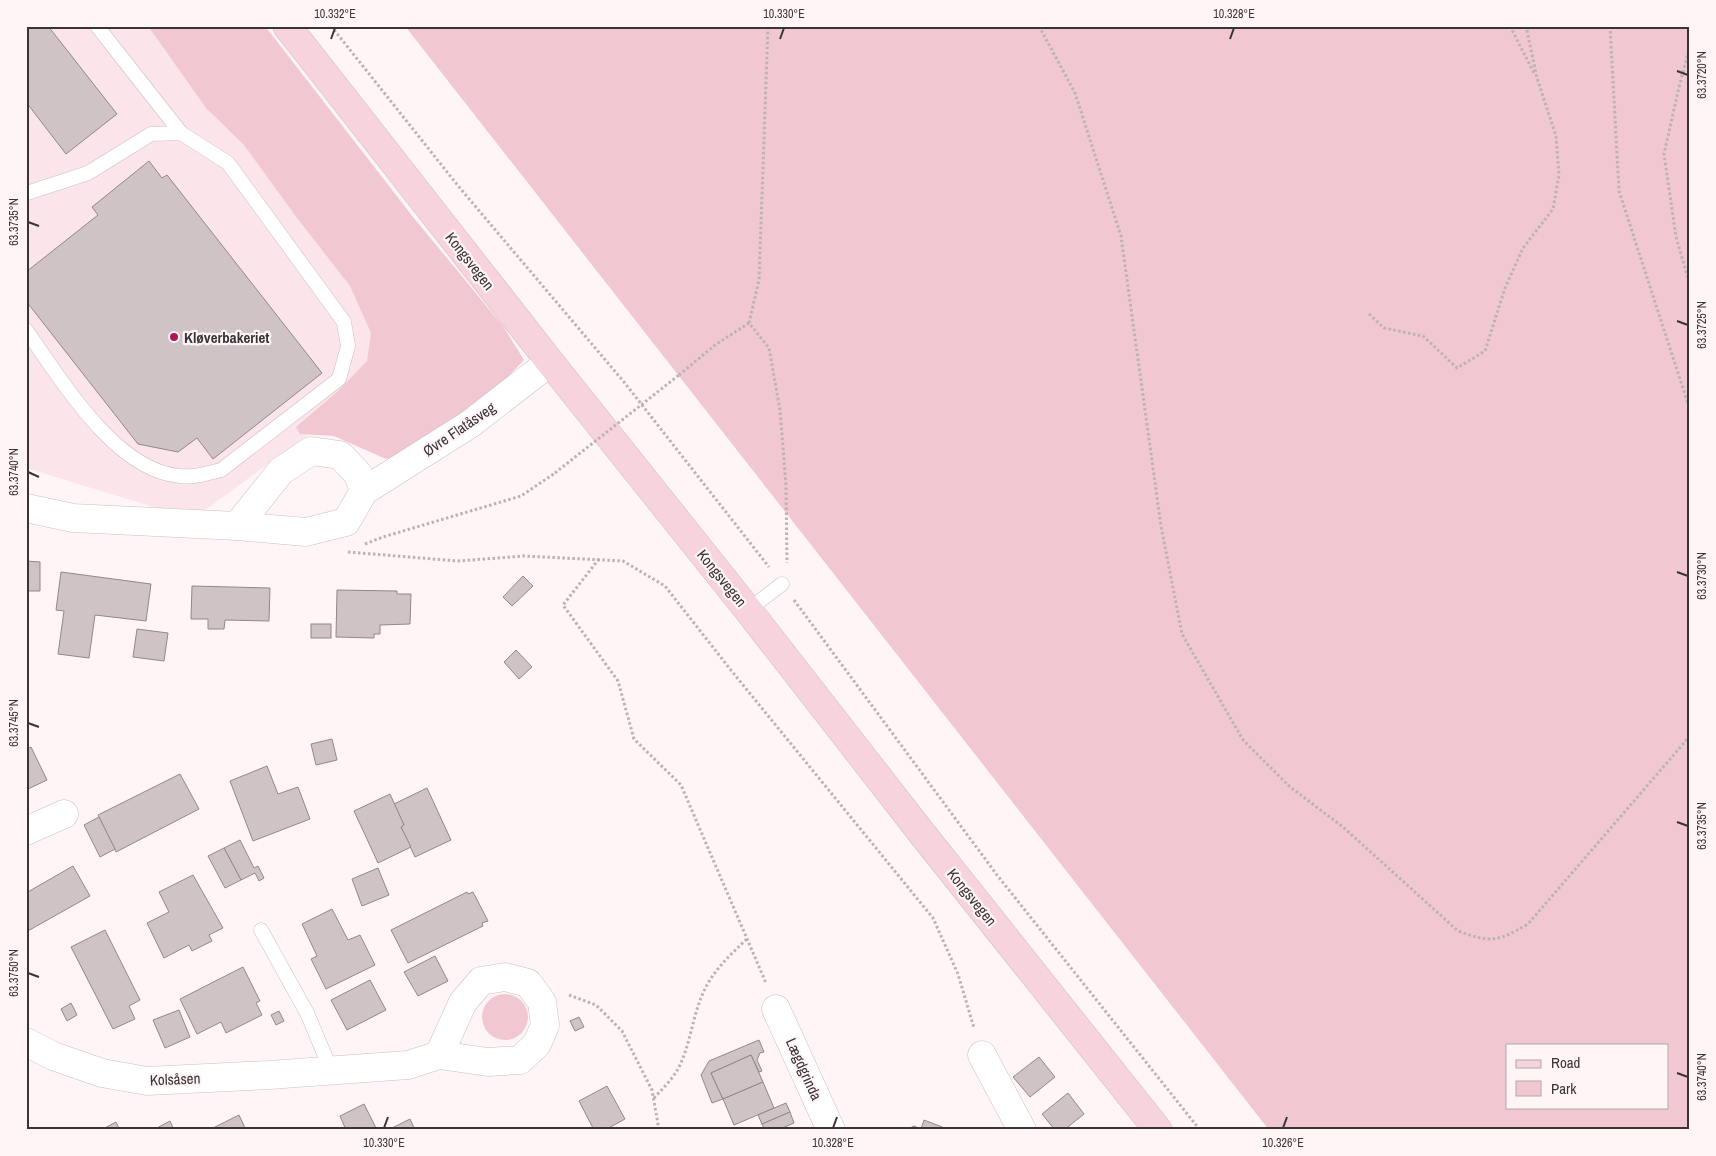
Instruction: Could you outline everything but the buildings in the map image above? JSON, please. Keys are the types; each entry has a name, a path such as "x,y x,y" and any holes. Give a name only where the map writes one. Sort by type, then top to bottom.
{"main road":[{"name":"Kongsvegen","path":"287,26 550,362 1158,1130"}],"street":[{"name":"Øvre Flatåsveg","path":"26,508 74,518 237,526 306,532 346,522 364,491 470,424 550,362"},
{"path":"237,526 281,470 311,451 340,455 358,474 364,491"},
{"path":"26,831 64,814"},
{"path":"439,1055 463,1002 481,982 505,977 528,983 542,1002"},
{"name":"Kolsåsen","path":"26,1042 53,1056 102,1073 147,1081 408,1064 439,1055 488,1062 520,1060 537,1044 546,1025 542,1002"},
{"name":"Lægdgrinda","path":"776,1009 831,1130"},
{"path":"982,1055 1022,1130"}],"lane":[{"path":"26,330 84,412 127,455 153,470 180,476 201,475 221,470 339,379 348,346 344,322 228,163 181,133 97,26"},
{"path":"27,192 88,173 151,134 181,133"},
{"path":"748,610 782,584"},
{"path":"261,930 307,1013 331,1070"}],"path":[{"path":"359,546 383,537 521,496 555,473 715,345 748,324 759,280 768,26"},
{"path":"1039,26 1075,93 1121,236 1161,526 1182,634 1243,740 1289,786 1343,828 1458,931 1481,939 1505,937 1528,924 1690,736"},
{"path":"1510,26 1537,78"},
{"path":"1369,314 1384,328 1423,336 1457,368 1485,351 1505,288 1523,248 1554,209 1558,175 1556,136 1537,78 1526,26"},
{"path":"1610,26 1619,192 1690,410"},
{"path":"1690,46 1664,154 1676,237 1690,285"},
{"path":"748,324 768,348 780,410 786,485 787,567 782,584"},
{"path":"351,549 344,552 458,561 524,556 624,561 665,586 932,918 958,974 982,1055"},
{"path":"599,559 563,605 618,681 634,739 681,785 748,938 776,1009"},
{"path":"653,1099 673,1078 680,1065 696,1009 708,984 729,956 748,938"},
{"path":"542,1002 570,995 596,1005 622,1031 652,1090 659,1130"}],"shaded area":[{"path":"26,26 168,26 407,362 193,519 26,468"}],"green space":[{"path":"148,26 265,26 413,217 503,326 524,360 487,399 413,451 386,459 334,436 300,434 296,427 338,391 367,361 371,333 350,286 297,218 244,145 206,108"},
{"path":"405,26 1690,26 1690,1130 1269,1130"},
{"path":"510,994 522,1000 527,1008 527,1026 522,1034 514,1039 500,1040 488,1034 483,1026 482,1012 488,1000 496,995"}],"place":[{"name":"Kløverbakeriet","path":"174,337"}]}
